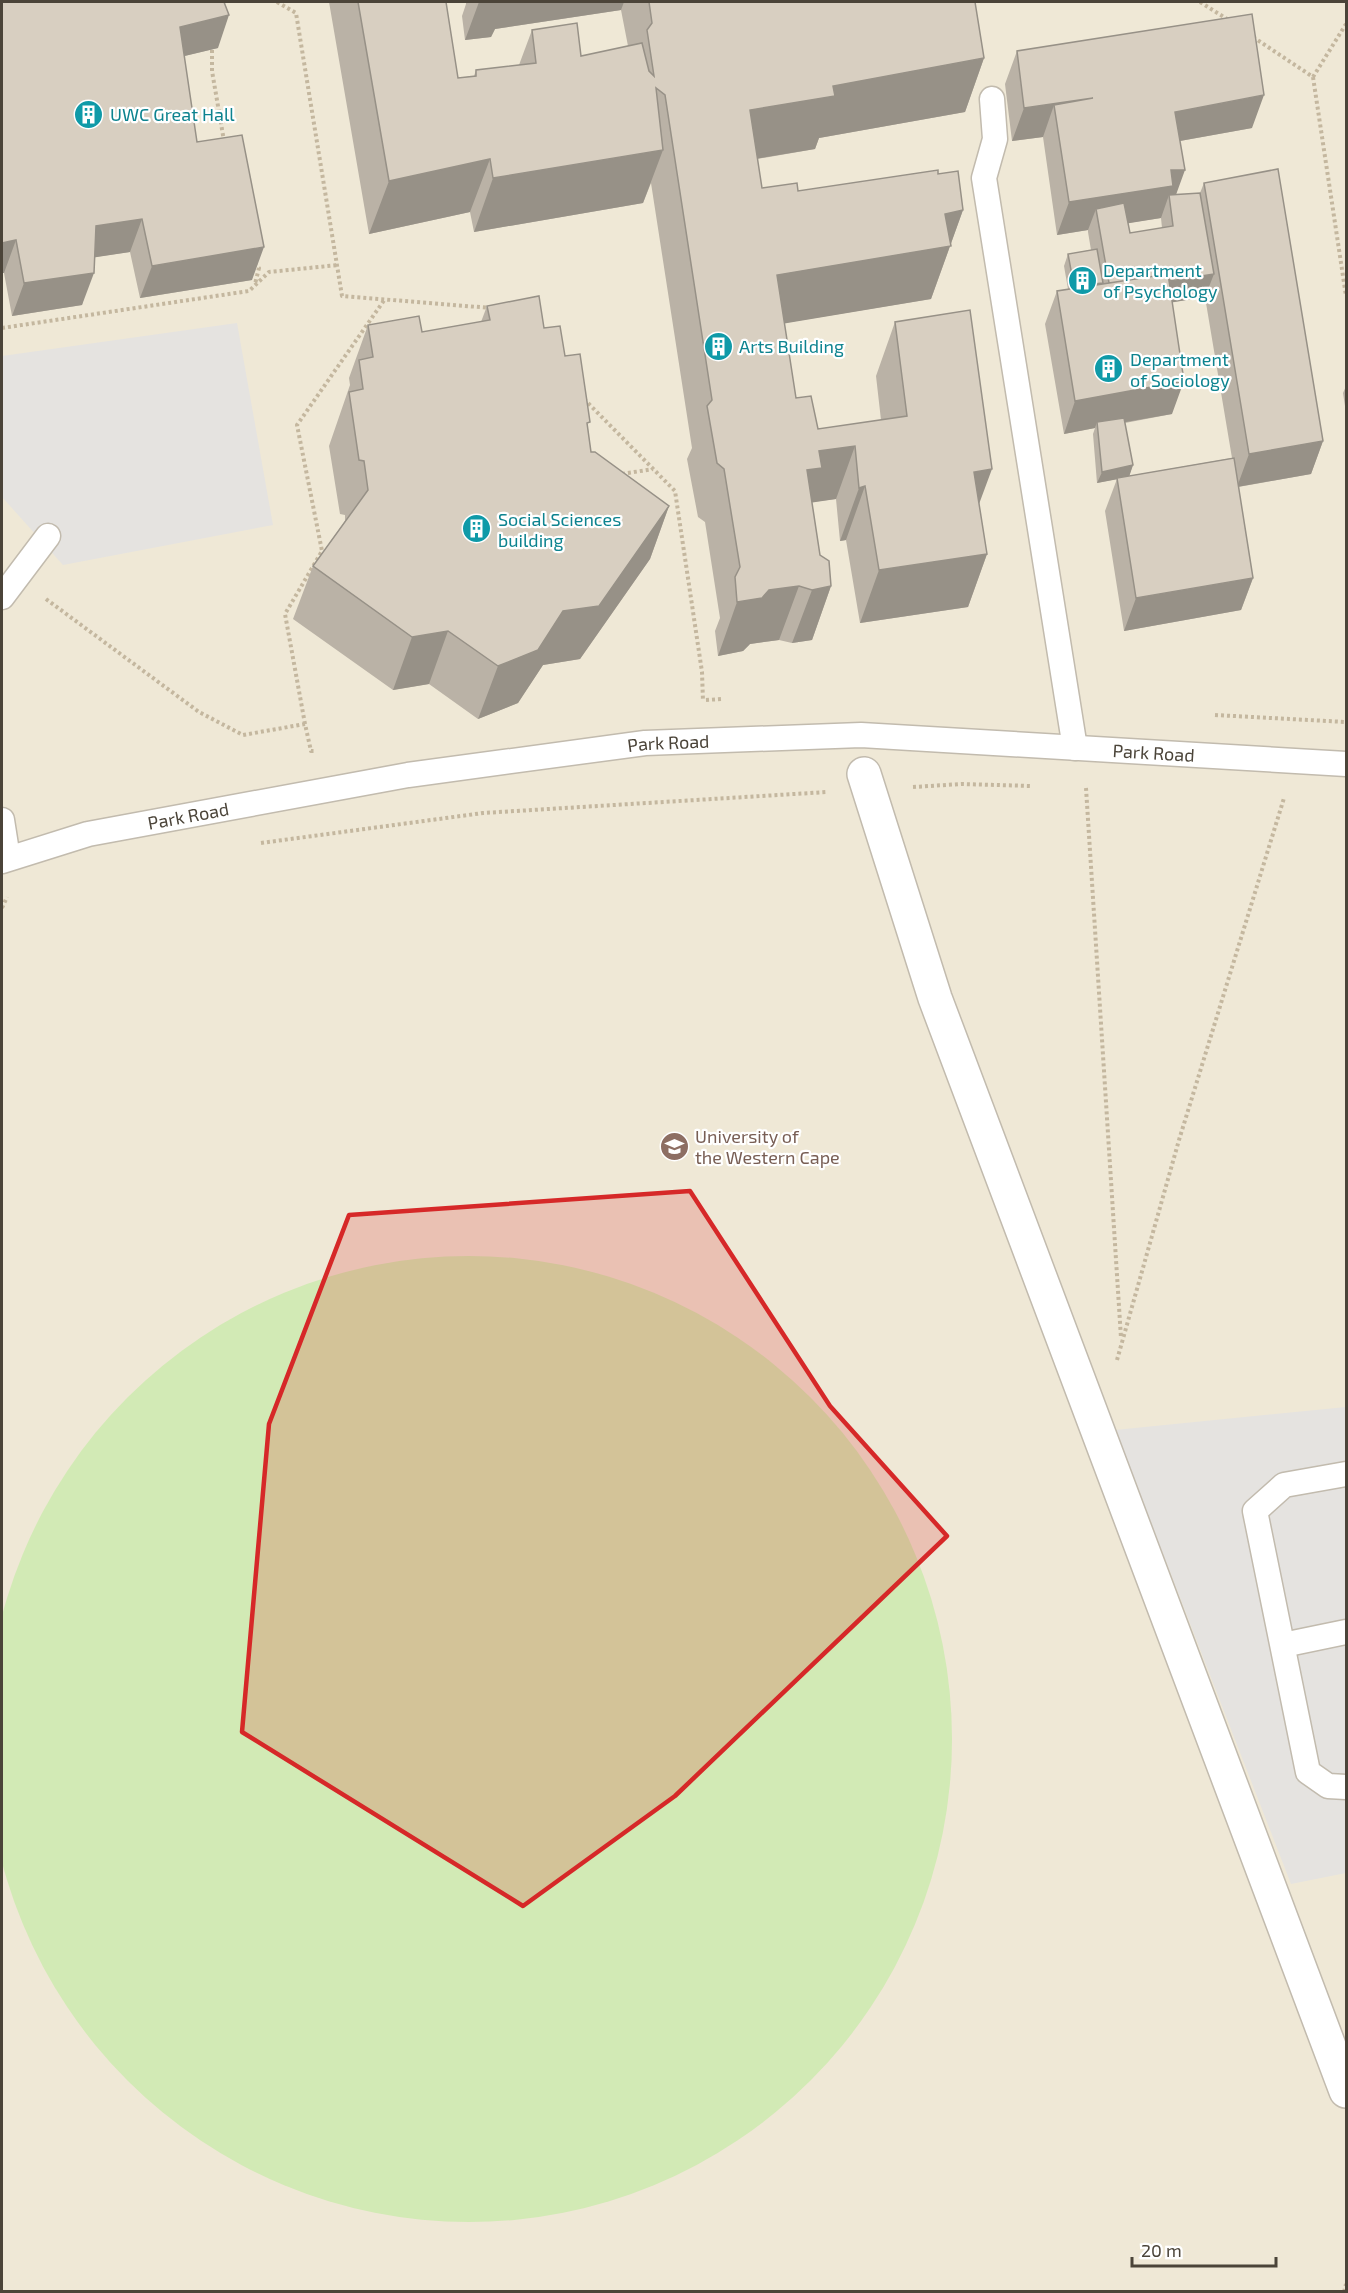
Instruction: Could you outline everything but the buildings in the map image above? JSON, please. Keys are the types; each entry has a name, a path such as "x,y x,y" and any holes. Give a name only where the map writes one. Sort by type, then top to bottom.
{"street":[{"path":"867,782 935,998 1347,2091"}],"lane":[{"path":"992,99 995,139 984,178 1075,748"},
{"path":"2,597 48,536"},
{"name":"Park Road","path":"5,859 88,834 408,775 645,743 861,735 1347,764"},
{"path":"2,820 5,859"},
{"path":"1347,1474 1284,1485 1255,1511 1308,1772 1328,1786 1347,1787"},
{"path":"1283,1645 1347,1632"}],"path":[{"path":"277,2 296,13 342,296 492,308"},
{"path":"1200,2 1228,20"},
{"path":"1347,24 1313,77 1347,296"},
{"path":"1247,33 1313,77"},
{"path":"212,36 212,71 225,152"},
{"path":"251,262 259,268 255,285"},
{"path":"2,328 249,291 268,272 338,265"},
{"path":"323,750 311,751 285,614 322,551 297,425 385,299"},
{"path":"581,397 675,490 702,672 703,701"},
{"path":"612,476 654,469"},
{"path":"17,577 199,712 243,735 305,724"},
{"path":"692,702 733,699"},
{"path":"252,845 483,813 867,782 1041,786"},
{"path":"1075,787 1096,788"},
{"path":"1086,788 1121,1343"},
{"path":"1116,1364 1179,1140 1286,795 1275,795"},
{"path":"1344,2292 1347,2284"}],"highlighted area":[{"path":"690,1191 830,1406 947,1536 675,1796 523,1906 242,1732 269,1424 349,1215"}],"shaded area":[{"name":"University of the Western Cape","path":"2,2 1346,2 1346,2291 2,2291"},
{"path":"237,323 273,525 63,565 2,497 2,356"},
{"path":"1346,1407 1346,1873 1291,1884 1115,1430"}],"green space":[{"path":"469,1256 516,1258 563,1265 609,1276 654,1292 738,1337 776,1365 811,1397 843,1432 871,1470 916,1554 932,1599 943,1645 950,1692 952,1739 950,1786 943,1833 932,1879 916,1924 871,2008 843,2046 811,2081 776,2113 738,2141 654,2186 609,2202 563,2213 516,2220 469,2222 422,2220 375,2213 329,2202 284,2186 200,2141 162,2113 127,2081 95,2046 67,2008 22,1924 6,1879 -5,1833 -12,1786 -14,1739 -12,1692 -5,1645 6,1599 22,1554 67,1470 95,1432 127,1397 162,1365 200,1337 284,1292 329,1276 375,1265 422,1258"}],"place":[{"name":"UWC Great Hall","path":"89,114"},
{"name":"Department of Psychology","path":"1082,280"},
{"name":"Arts Building","path":"718,346"},
{"name":"Department of Sociology","path":"1109,369"},
{"name":"Social Sciences building","path":"477,529"},
{"name":"University of the Western Cape","path":"674,1146"}]}
